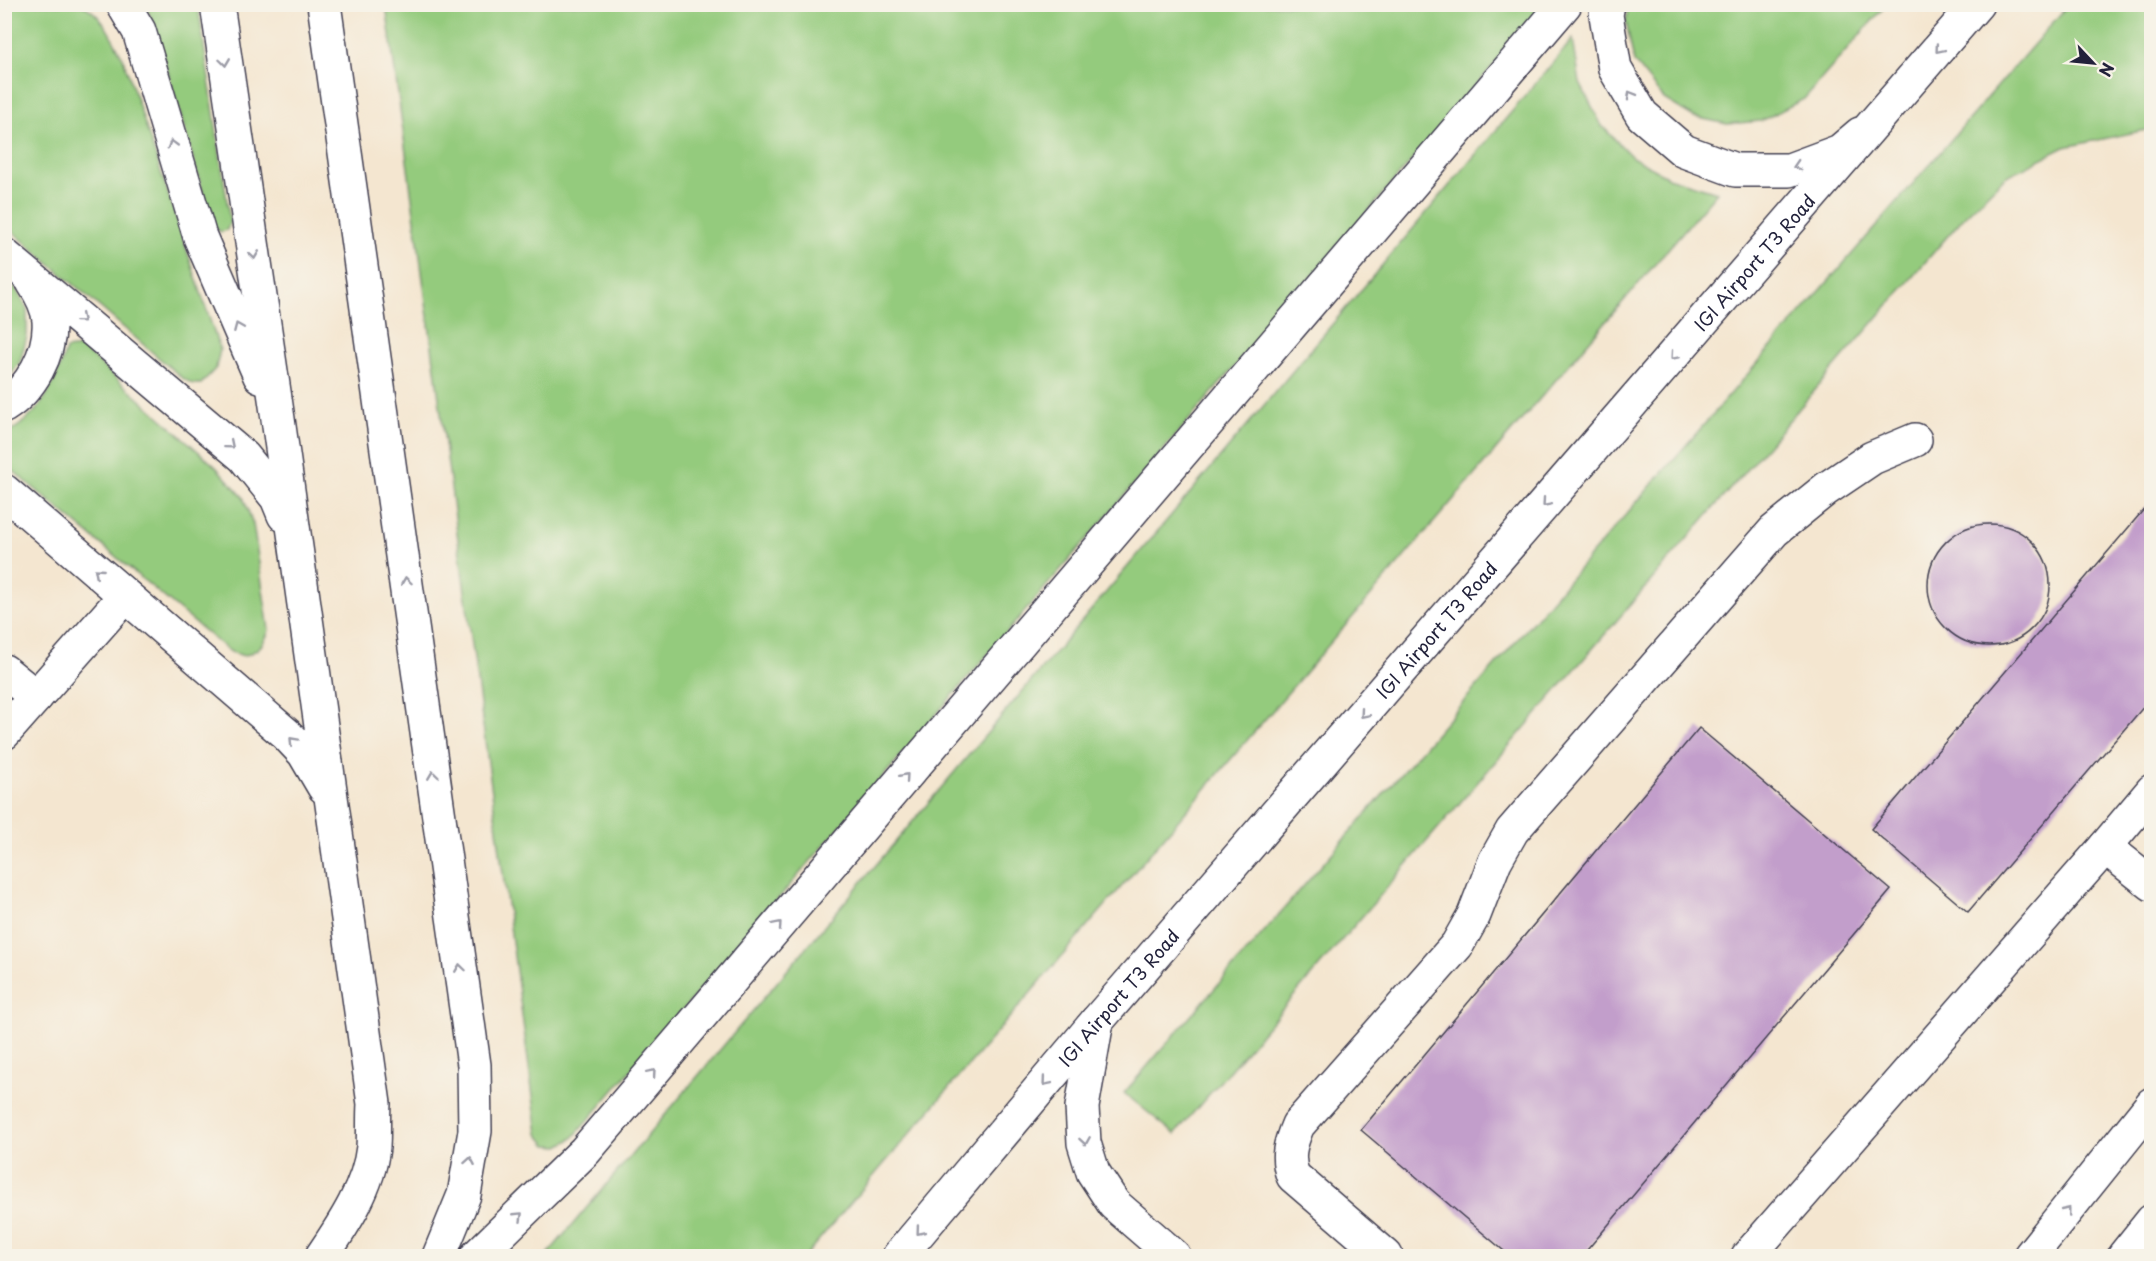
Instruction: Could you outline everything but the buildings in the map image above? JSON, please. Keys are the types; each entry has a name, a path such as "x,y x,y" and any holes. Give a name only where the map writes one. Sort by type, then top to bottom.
{"main road":[{"path":"123,4 139,31 200,237 278,419"},
{"path":"217,4 374,1104 373,1148 362,1187 342,1228 322,1257"},
{"path":"324,4 474,1065 475,1131 464,1195 439,1257"},
{"path":"477,1257 585,1151 1565,4"},
{"path":"1608,4 1606,15 1615,69 1642,116 1684,151 1735,170 1789,170 1840,151 1882,116"},
{"name":"IGI Airport T3 Road","path":"899,1257 1097,1021 1977,4"},
{"path":"17,265 244,457 277,498 293,539"},
{"path":"4,406 13,401 36,373 47,345 49,321 44,300 17,265"},
{"path":"1386,1257 1293,1176 1288,1163 1290,1145 1298,1125 1457,945 1474,915 1495,861 1512,831 1774,531 1826,489 1872,458 1915,440"},
{"path":"4,492 286,734 304,753 320,777 333,808"},
{"path":"4,733 125,596"},
{"path":"4,671 36,698"},
{"path":"1748,1257 2151,792"},
{"path":"2105,847 2151,884"},
{"path":"1097,1021 1082,1107 1084,1143 1093,1172 1114,1204 1174,1257"},
{"path":"2030,1257 2151,1104"},
{"path":"2124,1257 2151,1221"}],"green space":[{"path":"5,4 82,5 101,20 123,58 220,350 216,368 201,384 193,384 182,378 5,225"},
{"path":"1628,4 1886,5 1804,99 1761,121 1727,124 1694,117 1664,99 1634,62 1626,21"},
{"path":"145,5 198,5 230,222 227,230 221,232 213,227 154,24"},
{"path":"386,5 1545,5 572,1139 559,1146 547,1145 538,1134"},
{"path":"2068,5 2151,5 2151,129 2065,147 2005,177 1964,217 1175,1134 1124,1093"},
{"path":"1573,39 1580,83 1602,126 1632,157 1668,177 1717,192 805,1256 546,1256"},
{"path":"5,278 16,289 27,309 27,336 20,362 5,383"},
{"path":"81,347 216,467 243,497 253,524 269,630 263,643 254,652 244,656 231,652 219,643 5,464 5,434 28,419 37,409 57,375 66,349"}]}
